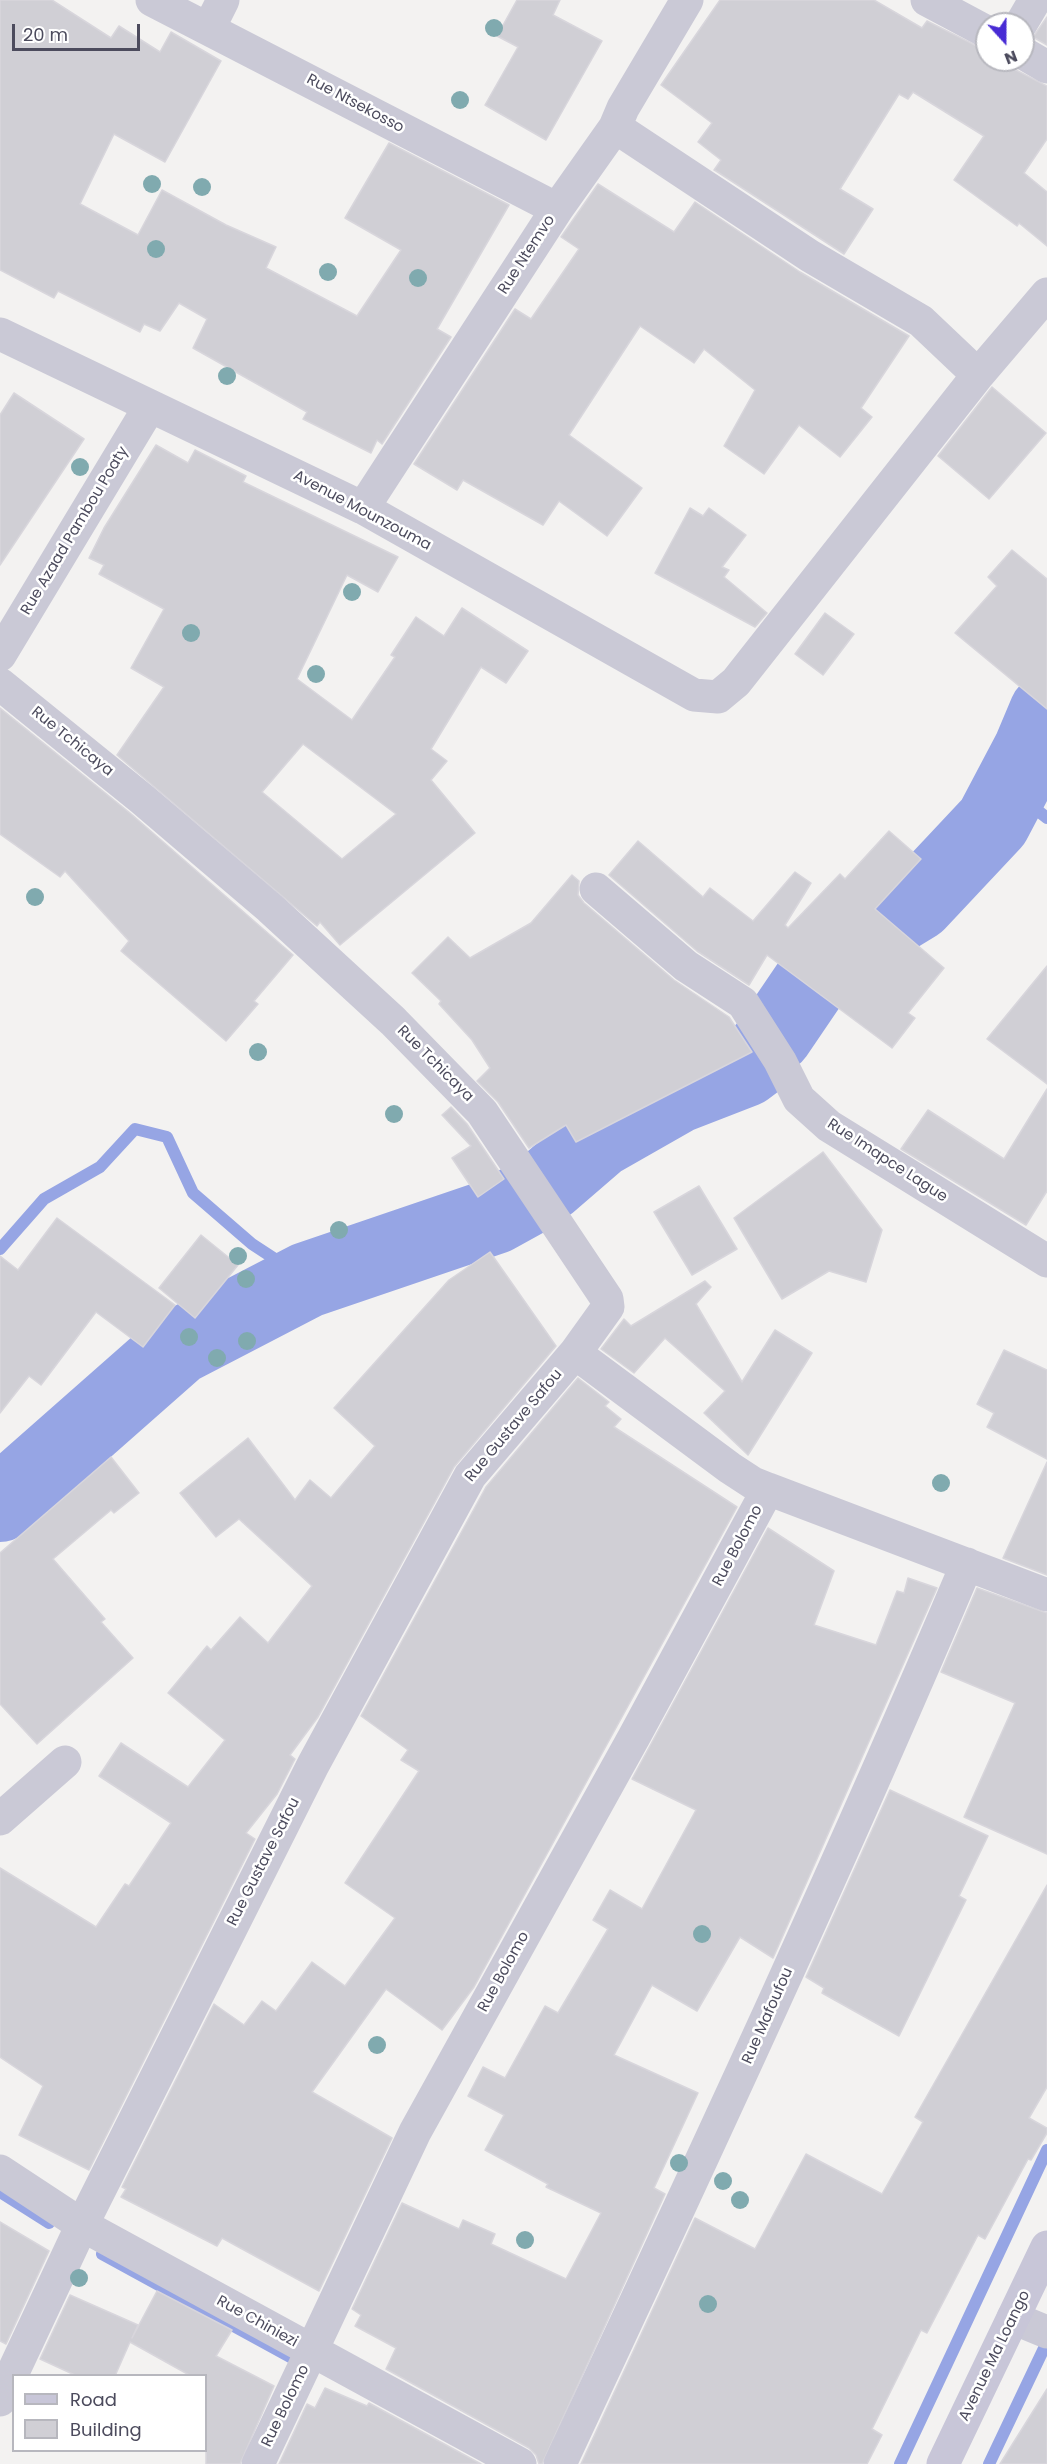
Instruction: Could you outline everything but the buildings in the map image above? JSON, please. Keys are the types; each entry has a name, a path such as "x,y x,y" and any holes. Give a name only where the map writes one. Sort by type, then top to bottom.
{"main road":[{"name":"Avenue Ma Loango","path":"943,2464 1047,2247"}],"street":[{"name":"Rue Ntsekosso","path":"152,0 216,14 557,209"},
{"name":"Rue Ntemvo","path":"363,508 557,209 615,127 623,108 687,0"},
{"path":"927,0 975,26"},
{"path":"615,127 810,256 921,321 978,375 1047,294"},
{"name":"Avenue Mounzouma","path":"0,334 363,508 694,695 718,697 736,682 978,375"},
{"name":"Rue Azaad Pambou Poaty","path":"0,655 150,406"},
{"name":"Rue Tchicaya","path":"0,684 142,799 316,948 482,1112 608,1299 608,1307 575,1353"},
{"name":"Rue Imapce Lague","path":"596,889 686,966 743,1003 780,1061 799,1099 830,1126 1047,1261"},
{"path":"575,1353 761,1486"},
{"name":"Rue Gustave Safou","path":"12,2374 82,2225 313,1765 470,1476 575,1353"},
{"name":"Rue Bolomo","path":"258,2464 415,2132 634,1737 761,1486 1047,1595"},
{"name":"Rue Mafoufou","path":"560,2464 738,2083 889,1749 967,1564"},
{"path":"0,1819 65,1762"},
{"name":"Rue Chiniezi","path":"0,2171 82,2225 520,2464"},
{"path":"1013,2318 1047,2332"},
{"name":"Rue Gustave Safou","path":"0,2400 12,2374"}],"waterway":[{"path":"775,1035 811,982 871,931 917,903 993,822 1031,750 1047,712"},
{"path":"1028,803 1047,818"},
{"path":"548,1184 599,1140 678,1095 745,1069 757,1060 764,1050"},
{"path":"0,1249 44,1199 100,1167 135,1129 167,1137 193,1193 252,1244 307,1280"},
{"path":"0,1504 178,1347 307,1280 495,1216 524,1200"},
{"path":"900,2464 1047,2150"},
{"path":"0,2192 49,2223"},
{"path":"102,2254 303,2364"},
{"path":"989,2464 1046,2344"}]}
